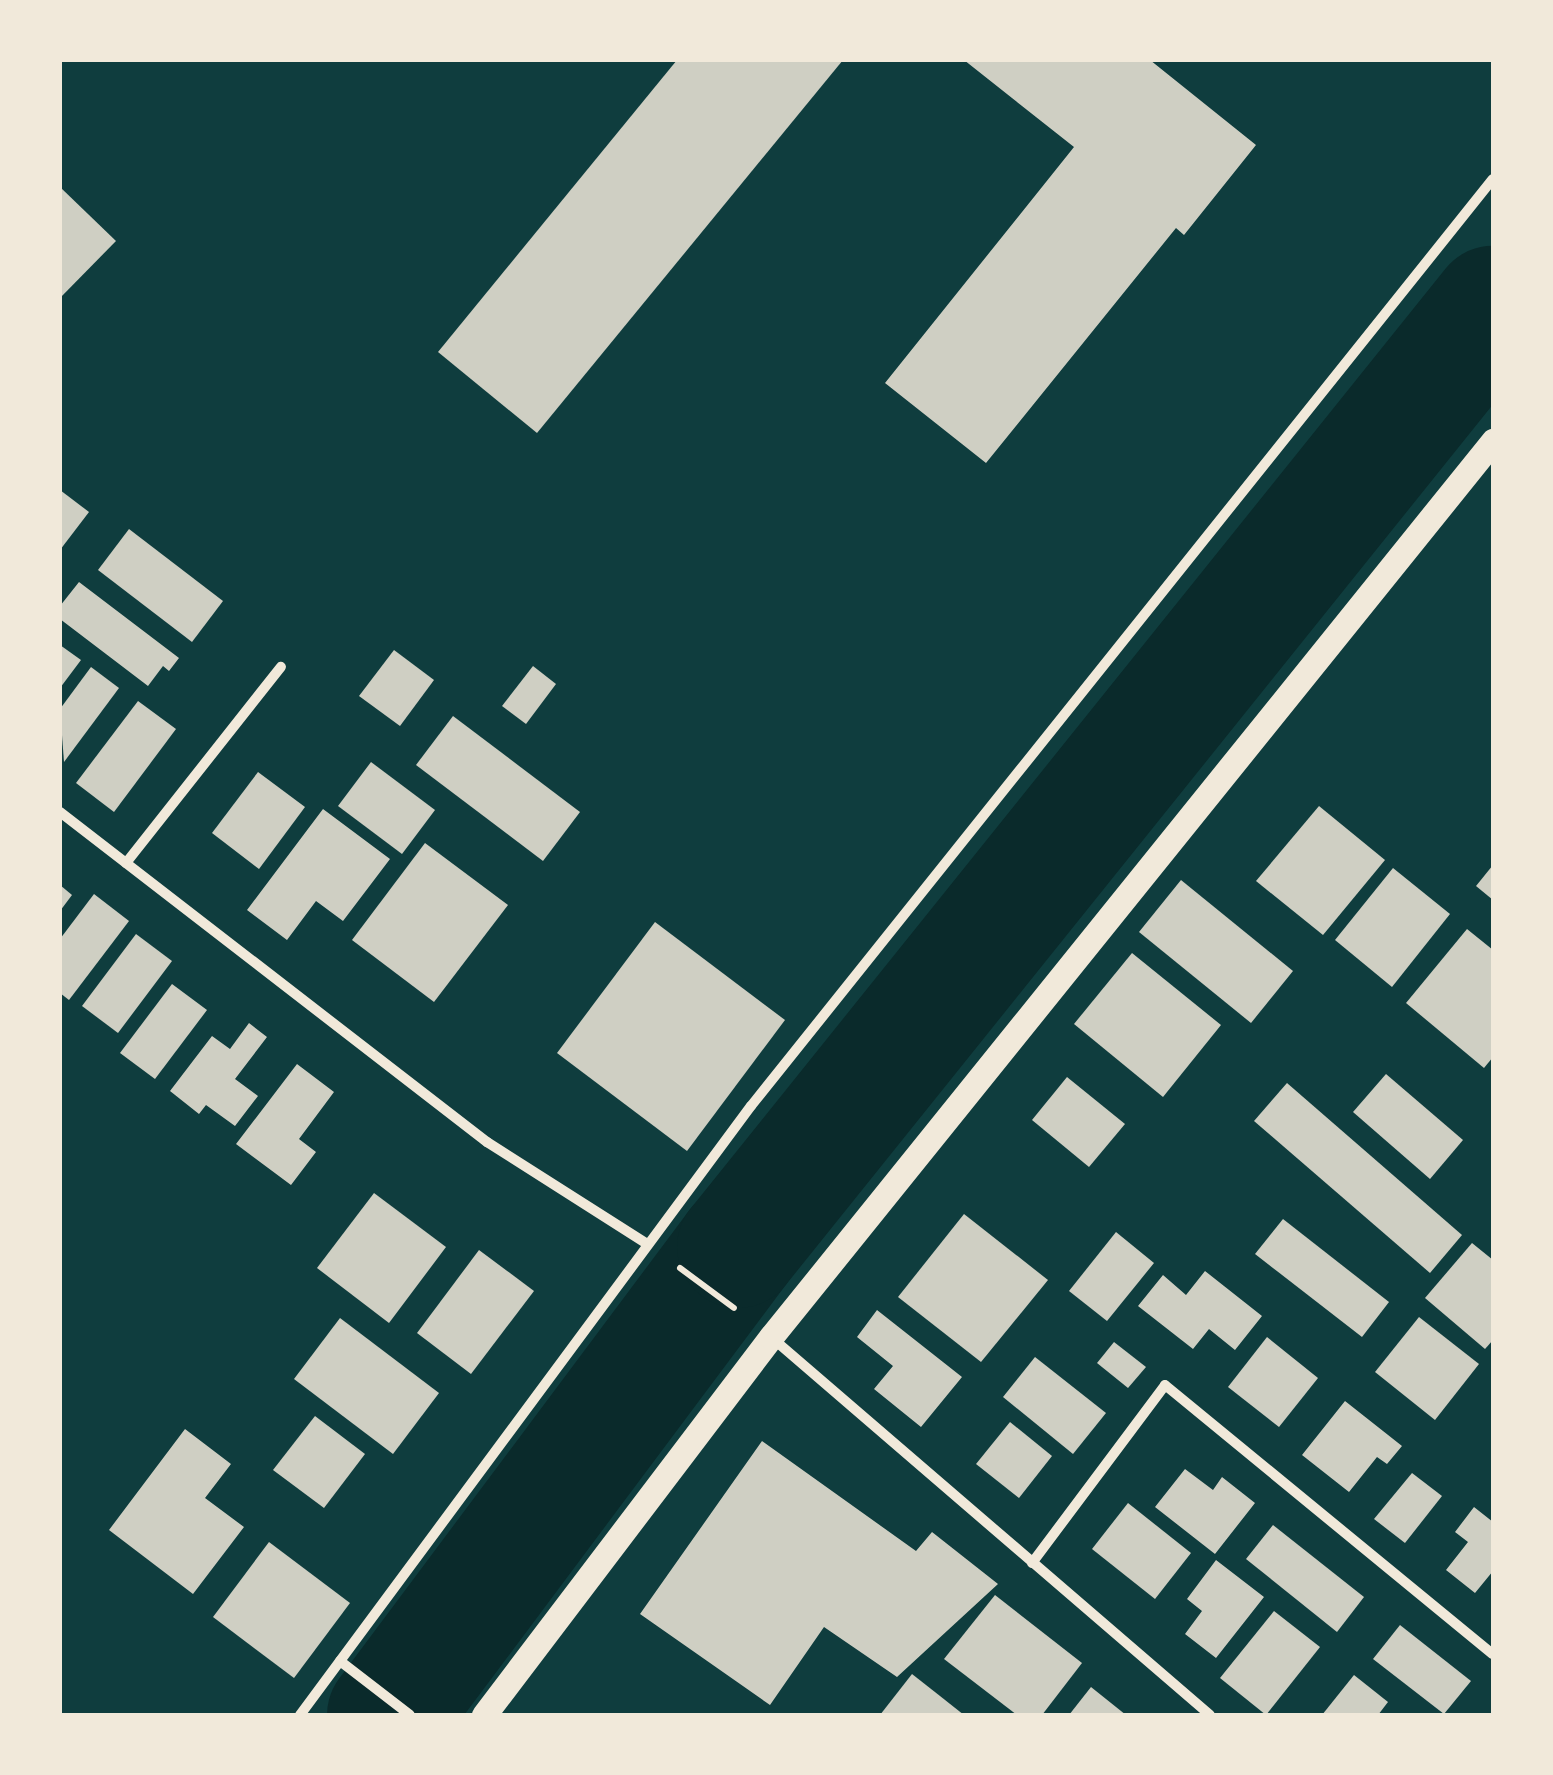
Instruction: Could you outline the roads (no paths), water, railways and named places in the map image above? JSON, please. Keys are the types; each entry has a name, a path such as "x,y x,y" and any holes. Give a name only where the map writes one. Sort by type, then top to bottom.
{"main road":[{"path":"484,1715 770,1337 1493,441"}],"street":[{"path":"300,1715 647,1244 1493,180"},
{"path":"126,863 281,667"},
{"path":"60,812 487,1142 647,1244"},
{"path":"770,1337 1210,1715"},
{"path":"1032,1563 1164,1385 1493,1654"},
{"path":"340,1661 410,1715"}],"waterway":[{"path":"388,1715 738,1247 1493,307"}]}
